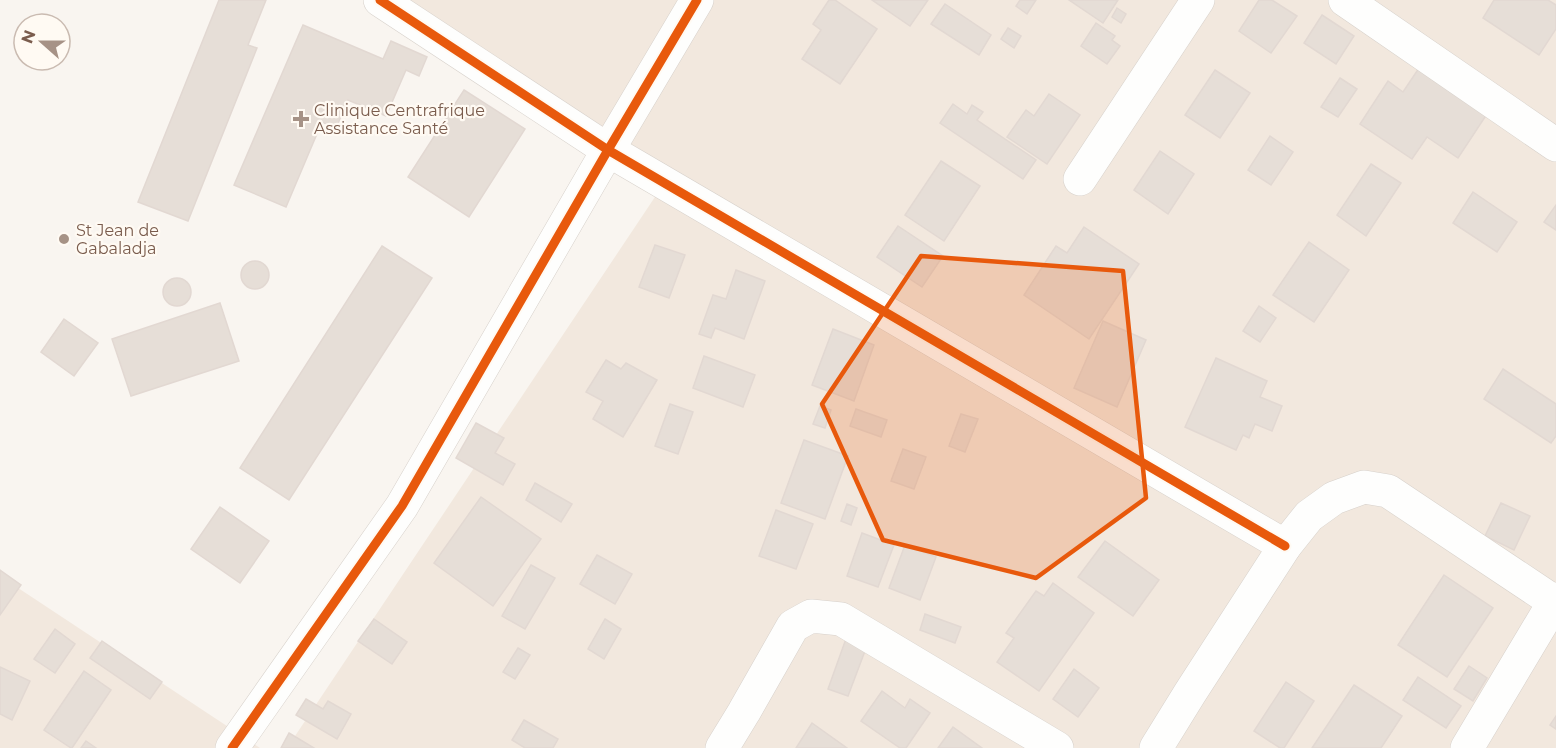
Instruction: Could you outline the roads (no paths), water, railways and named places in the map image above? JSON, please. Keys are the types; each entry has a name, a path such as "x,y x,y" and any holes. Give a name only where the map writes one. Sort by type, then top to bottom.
{"street":[{"path":"380,0 608,150 1285,546"},
{"path":"232,748 402,506 697,0"},
{"path":"1080,179 1198,0"},
{"path":"1345,0 1556,145"},
{"path":"1156,748 1285,546 1309,516 1334,498 1364,487 1388,491 1556,601 1467,748"},
{"path":"722,748 794,626 811,616 841,619 1057,748"}],"place":[{"name":"Clinique Centrafrique Assistance Santé","path":"301,119"},
{"name":"St Jean de Gabaladja","path":"64,239"}]}
